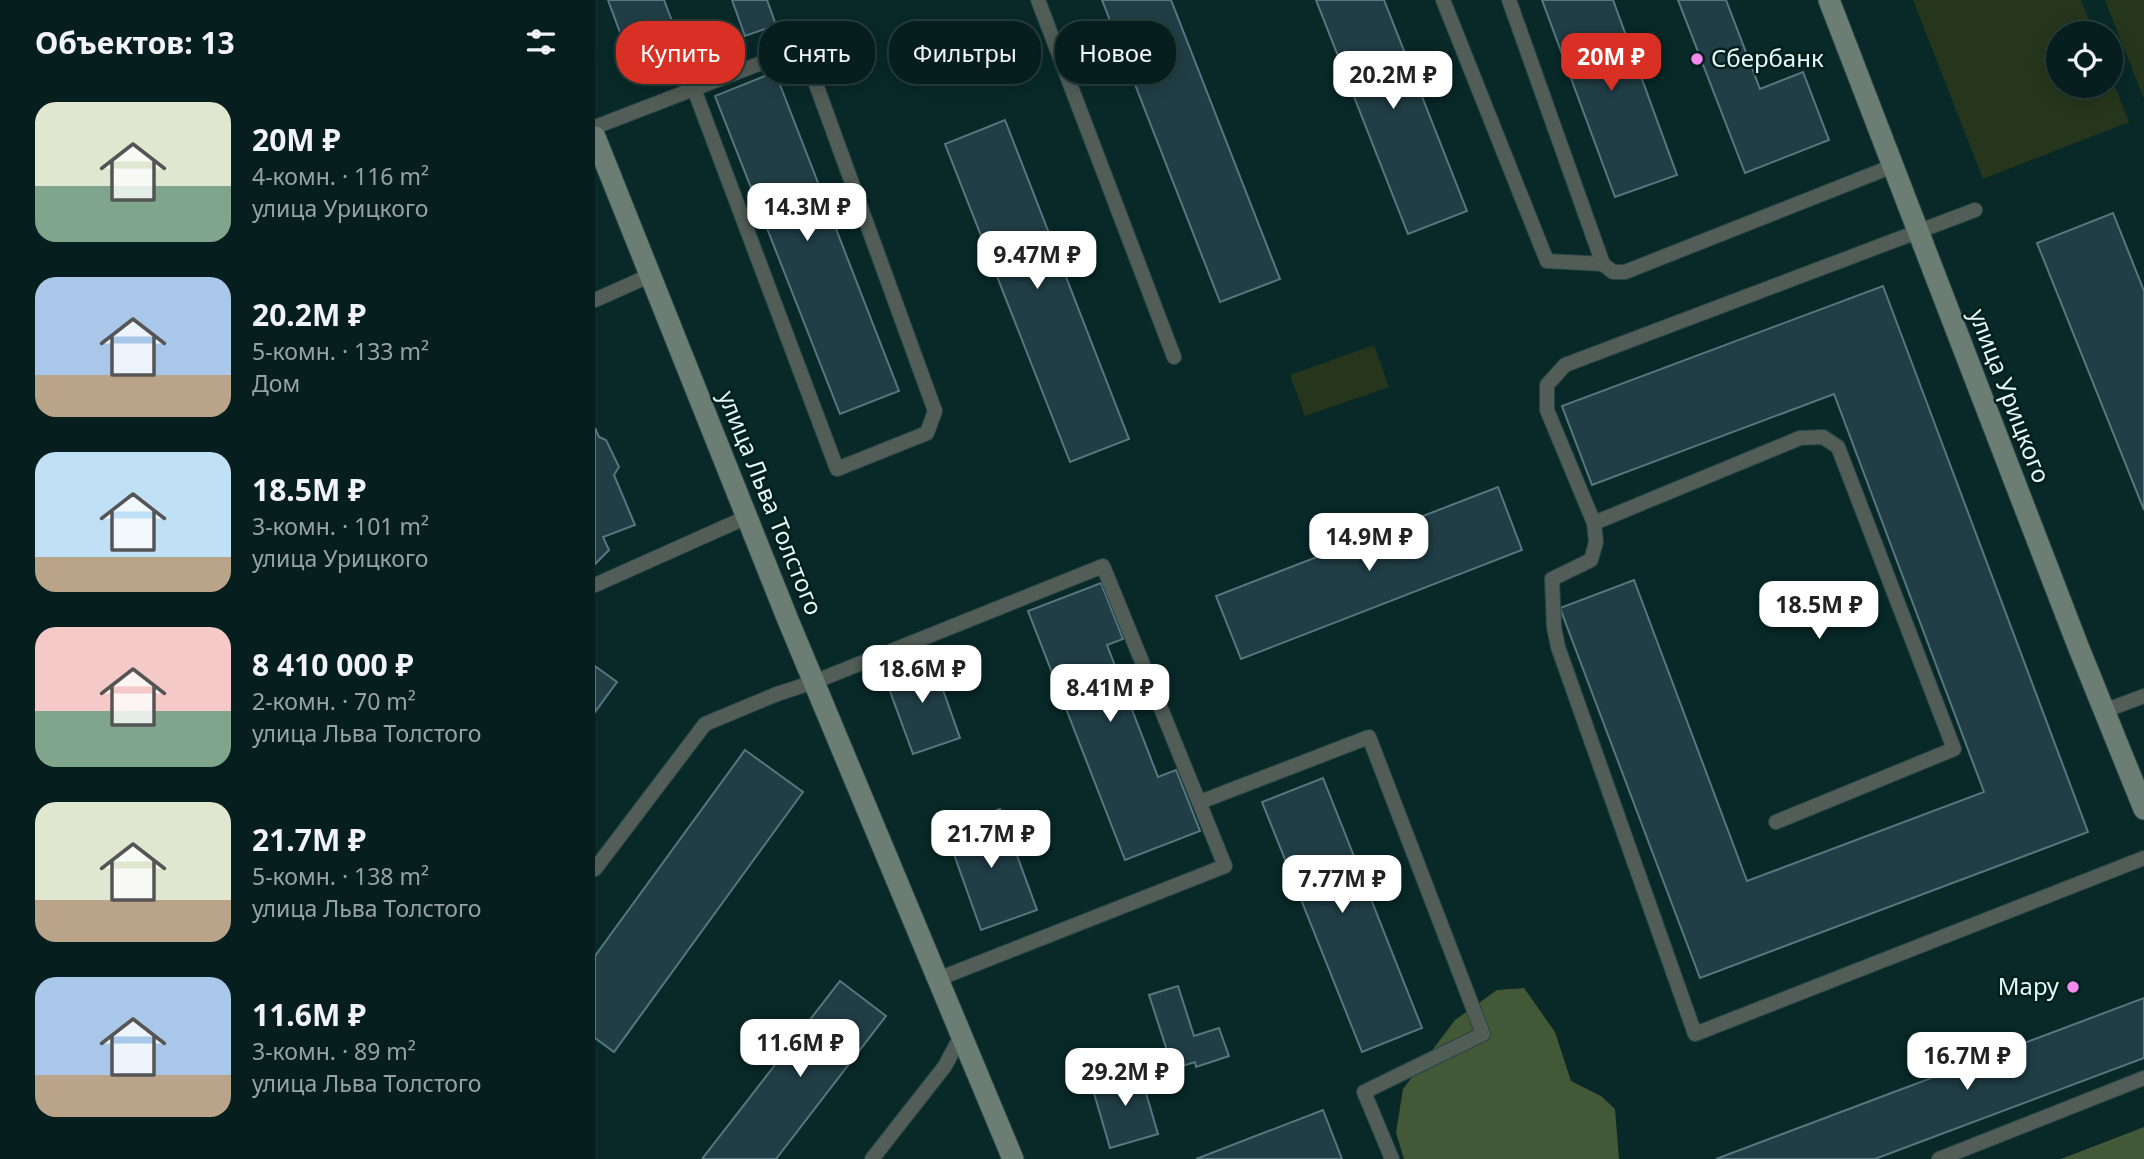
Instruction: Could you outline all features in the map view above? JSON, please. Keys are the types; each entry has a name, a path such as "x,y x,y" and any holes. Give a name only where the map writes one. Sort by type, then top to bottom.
{"street":[{"name":"улица Урицкого","path":"1829,0 2144,809"},
{"name":"улица Льва Толстого","path":"595,136 814,682 1013,1159"}],"lane":[{"path":"1038,0 1174,357"},
{"path":"1443,0 1547,261 1603,264"},
{"path":"1509,0 1603,264 1613,272 1625,272 1893,166"},
{"path":"595,127 777,57 797,56 809,65 935,411 927,433 837,469 694,89"},
{"path":"1975,210 1565,366 1548,385 1548,410 1594,523 1596,542 1591,560 1552,579 1554,627 1558,648 1695,1034 2144,858"},
{"path":"595,300 651,275"},
{"path":"1594,523 1800,438 1823,437 1838,447 1954,749 1776,822"},
{"path":"595,585 747,517"},
{"path":"595,869 705,724 1103,566 1225,866 938,978"},
{"path":"2104,711 2144,696"},
{"path":"1200,802 1369,737 1483,1034 1364,1092 1392,1159"},
{"path":"871,1159 945,1066 961,1034"},
{"path":"1939,1159 2144,1078"}],"green space":[{"path":"1913,0 2081,0 2089,21 2046,21 2046,98 2120,98 2129,122 1983,179"},
{"path":"2105,0 2144,0 2144,99 2123,46 2123,21 2113,21"},
{"path":"1374,345 1389,387 1305,416 1290,375"},
{"path":"1524,988 1555,1032 1571,1081 1601,1096 1615,1109 1619,1159 1404,1159 1396,1133 1403,1089 1455,1020 1497,990"},
{"path":"2144,1127 2144,1159 2061,1159"}],"building":[{"path":"608,0 664,0 672,21 616,21"},
{"path":"732,0 767,0 775,21 759,21 759,31 745,36 745,21 740,21"},
{"path":"1102,0 1171,0 1280,279 1220,302 1135,84 1176,84 1176,21 1110,21"},
{"path":"1316,0 1384,0 1467,211 1408,234"},
{"path":"1542,0 1613,0 1677,175 1615,197"},
{"path":"1678,0 1726,0 1760,89 1803,72 1829,140 1745,173"},
{"path":"759,78 759,84 780,84 899,391 840,414 715,96"},
{"path":"1005,120 1129,439 1070,462 945,144"},
{"path":"2113,213 2144,291 2144,510 2037,243"},
{"path":"1883,286 2088,832 1700,978 1560,608 1634,580 1747,881 1984,792 1834,394 1592,485 1562,406"},
{"path":"595,428 599,437 606,440 619,467 614,475 635,525 603,537 609,550 595,564"},
{"path":"1498,487 1522,550 1241,659 1216,596"},
{"path":"1101,583 1123,639 1107,645 1158,777 1176,770 1200,831 1125,860 1028,611"},
{"path":"931,656 960,738 913,754 883,672"},
{"path":"595,666 617,682 595,712"},
{"path":"745,750 803,792 614,1052 595,1038 595,956"},
{"path":"1323,778 1422,1028 1362,1052 1262,802"},
{"path":"1000,809 1037,910 981,930 945,829"},
{"path":"840,981 886,1016 776,1159 702,1159"},
{"path":"1178,986 1194,1036 1219,1028 1229,1056 1196,1067 1195,1062 1173,1069 1149,995"},
{"path":"2144,998 2144,1058 1875,1159 1716,1159"},
{"path":"1139,1069 1158,1134 1110,1148 1091,1083"},
{"path":"1323,1110 1342,1159 1196,1159"}],"place":[{"name":"Сбербанк","path":"1697,59"},
{"name":"Мару","path":"2073,987"}]}
